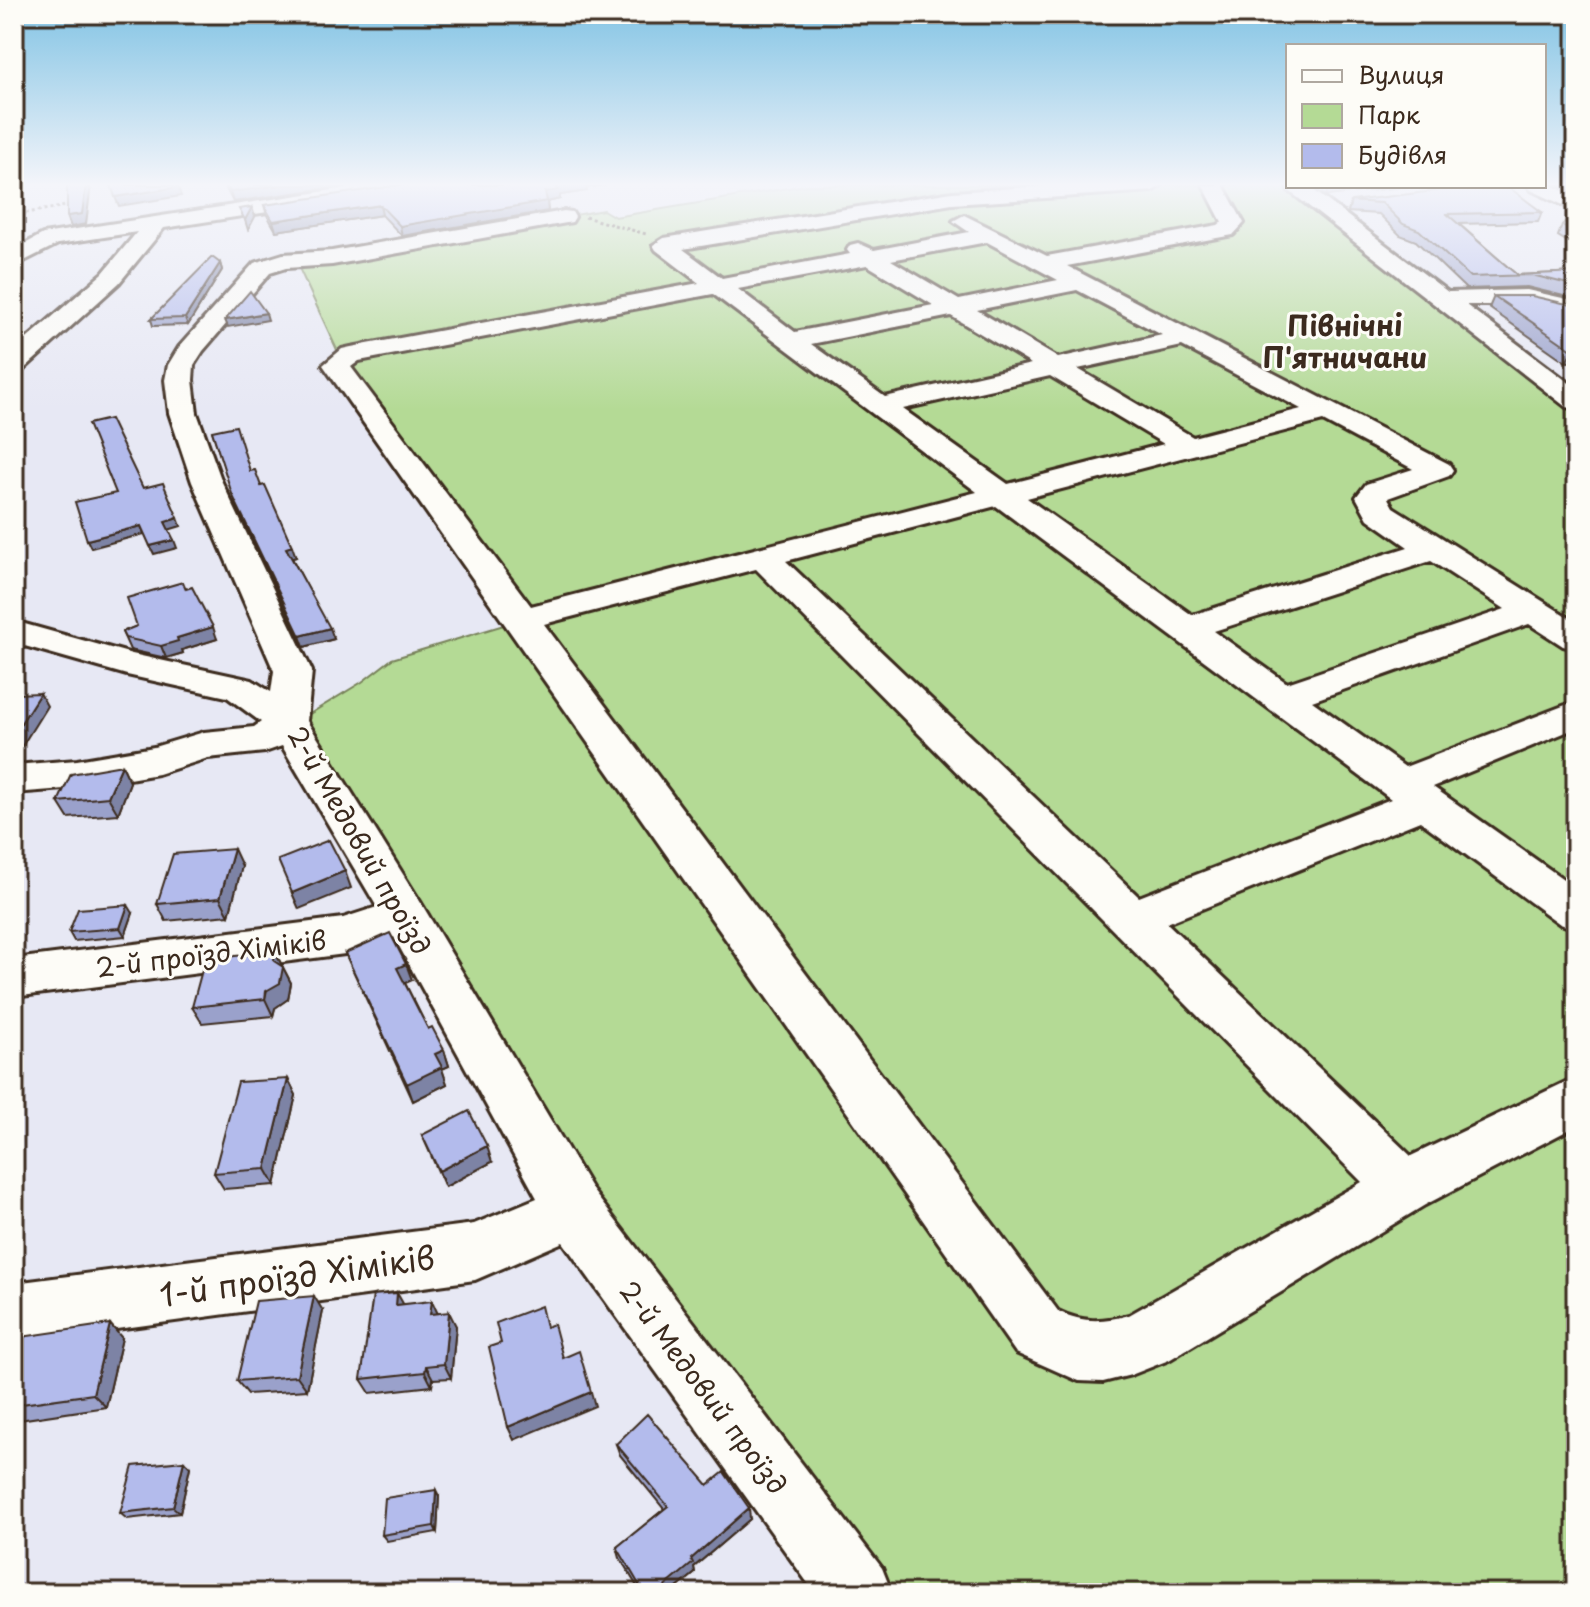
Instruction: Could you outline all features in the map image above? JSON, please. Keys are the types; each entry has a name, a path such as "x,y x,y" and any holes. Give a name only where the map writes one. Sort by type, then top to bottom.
{"street":[{"path":"14,364 111,278 126,260"},
{"name":"2-й Медовий проїзд","path":"316,260 267,266 257,272 192,347 181,365 179,380 183,413 207,482 293,671 287,721 405,915 573,1210 857,1593"},
{"path":"683,260 1279,699 1576,912"},
{"path":"854,260 351,355 336,365 1037,1332 1067,1349 1093,1352 1121,1350 1147,1338 1405,1187 1576,1100"},
{"path":"875,260 1187,446"},
{"path":"1038,260 1438,470 1377,491 1372,497 1379,512 1576,638"},
{"path":"1044,263 1060,260"},
{"path":"1392,260 1576,401"},
{"path":"790,341 1082,282"},
{"path":"1443,299 1527,296 1545,298 1576,309"},
{"path":"880,406 1187,337"},
{"path":"523,619 1327,411"},
{"path":"1184,629 1435,549"},
{"path":"763,557 1405,1187"},
{"path":"1279,699 1533,611"},
{"path":"14,779 77,774 158,760 204,745 265,739 287,721 239,688 19,637"},
{"path":"1131,919 1411,794 1576,713"},
{"name":"2-й проїзд Хіміків","path":"14,978 345,936 405,915"},
{"name":"1-й проїзд Хіміків","path":"14,1313 475,1252 573,1210"}],"green space":[{"path":"324,260 1388,260 1576,401 1576,1593 887,1593 605,1209 426,908 345,783 310,721 308,715 362,682 392,659 504,625 321,364 338,352 298,266"}],"building":[{"path":"209,260 220,263 185,318 151,319"},
{"path":"1452,260 1500,260 1517,275 1576,272 1576,286 1532,275 1470,277"},
{"path":"250,291 266,313 225,320"},
{"path":"1494,296 1532,296 1576,306 1576,349 1572,350"},
{"path":"110,419 143,488 163,483 178,518 165,522 174,540 150,546 141,526 87,540 75,502 116,493 88,424"},
{"path":"236,426 250,471 255,470 261,486 265,485 292,546 286,548 330,628 300,636 232,494 212,431"},
{"path":"183,582 186,589 192,587 213,627 161,646 125,638 122,632 137,626 127,598"},
{"path":"40,693 14,734 14,694"},
{"path":"122,765 108,797 58,802 71,774"},
{"path":"329,840 345,871 292,893 278,860"},
{"path":"234,849 220,898 157,904 173,854"},
{"path":"128,905 120,928 69,932 78,909"},
{"path":"390,933 406,964 397,968 428,1029 432,1027 444,1050 435,1054 442,1067 407,1084 345,953"},
{"path":"275,952 274,961 283,967 280,983 266,991 265,999 192,1007 205,959"},
{"path":"288,1079 266,1169 214,1173 238,1082"},
{"path":"469,1111 487,1146 439,1171 422,1135"},
{"path":"397,1293 396,1305 432,1301 430,1314 449,1312 444,1364 426,1366 425,1372 361,1379 373,1295"},
{"path":"314,1296 297,1376 237,1381 256,1301"},
{"path":"541,1306 546,1327 554,1324 563,1358 579,1351 591,1392 508,1427 489,1347 501,1343 496,1323"},
{"path":"110,1324 93,1394 14,1405 14,1338"},
{"path":"647,1414 708,1485 724,1472 749,1508 657,1593 644,1593 617,1547 668,1506 616,1444"},
{"path":"184,1461 173,1507 120,1513 133,1466"},
{"path":"436,1490 434,1526 382,1535 385,1498"}],"district":[{"name":"Північні П'ятничани","path":"1345,340"}]}
